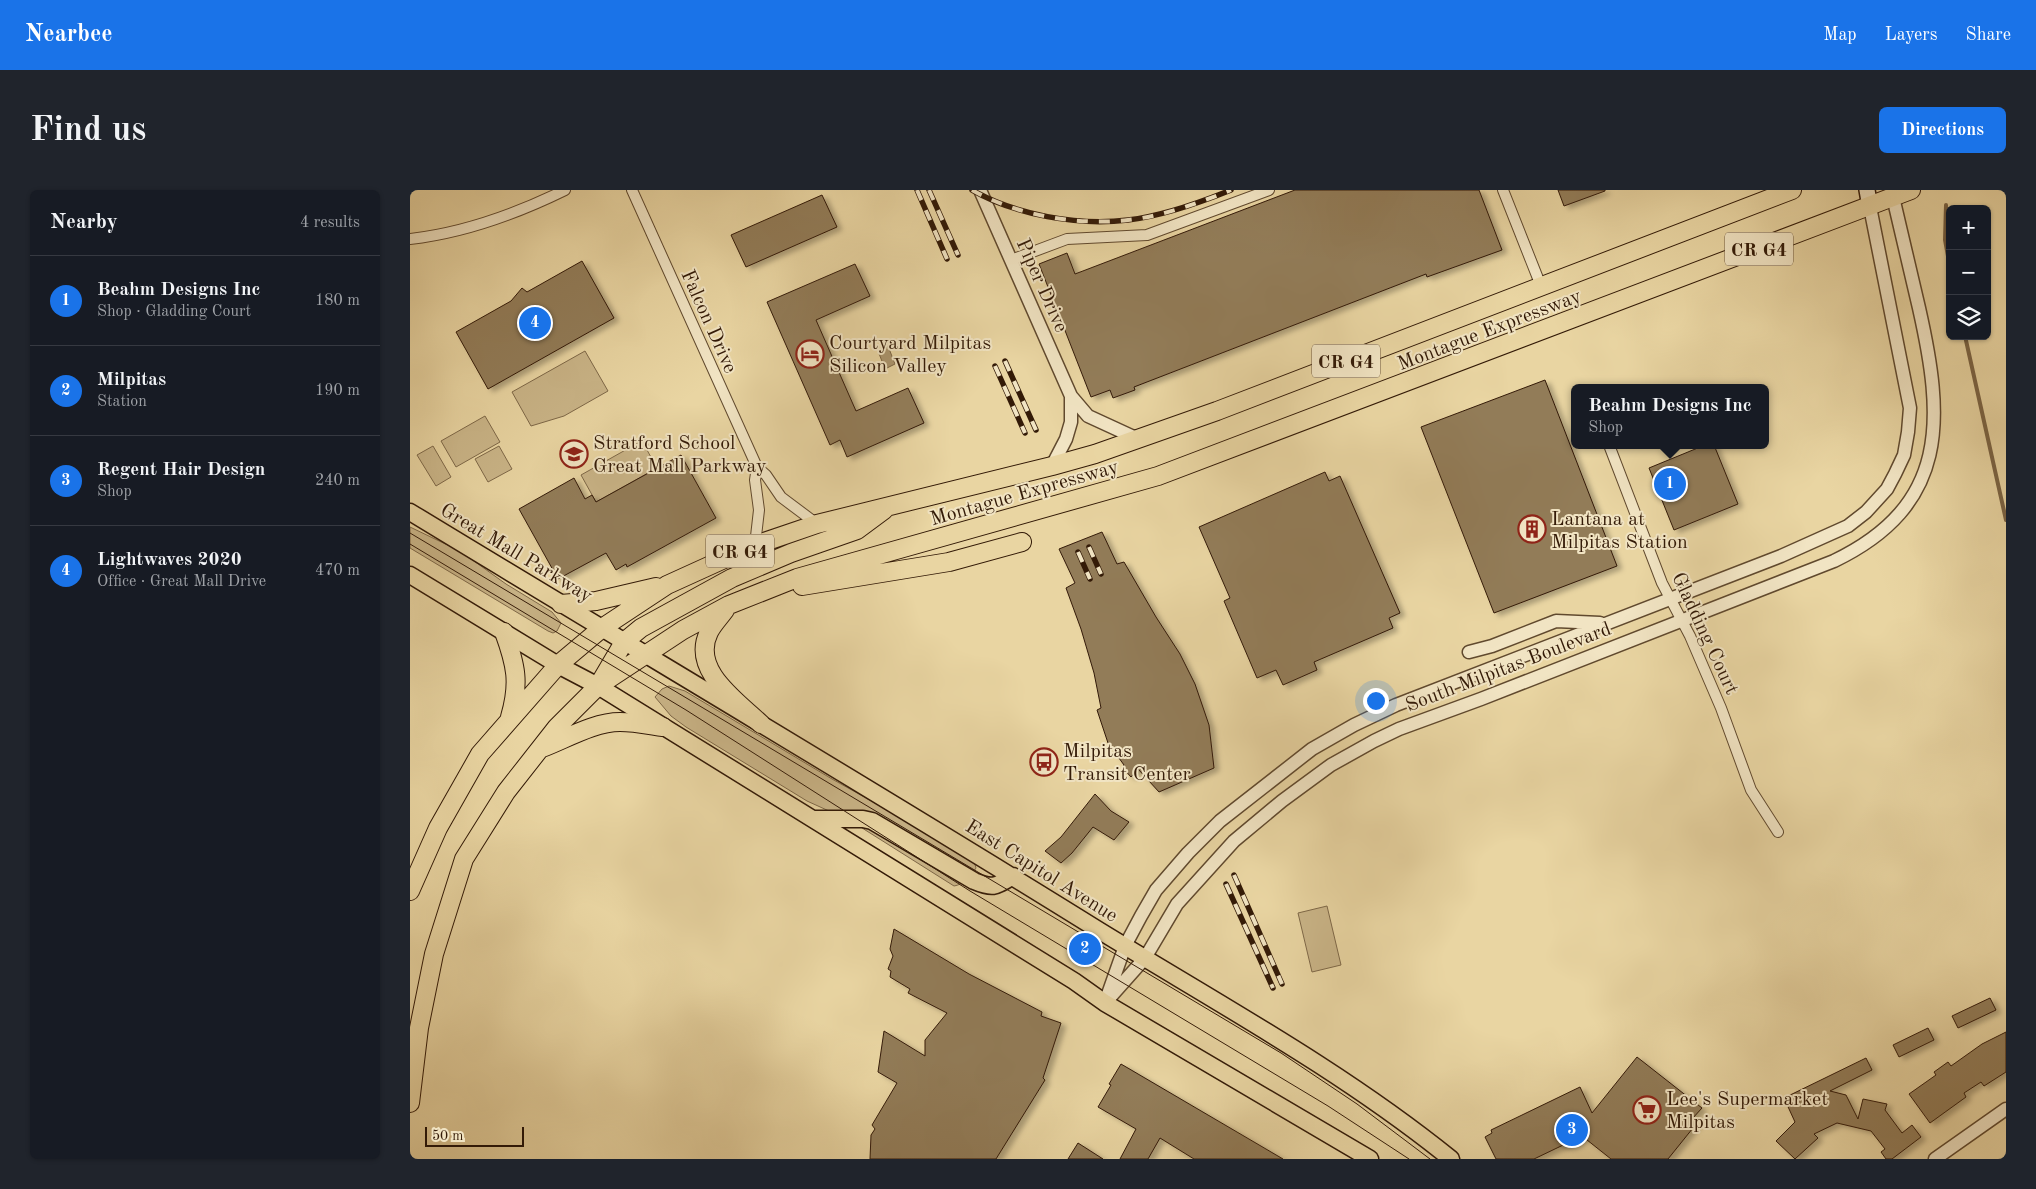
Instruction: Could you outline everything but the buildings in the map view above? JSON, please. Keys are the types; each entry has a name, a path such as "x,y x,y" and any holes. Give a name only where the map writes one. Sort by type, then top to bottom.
{"highway":[{"name":"Montague Expressway","path":"410,891 438,828 475,763 508,721 558,665 602,628 666,585 755,545 817,524 1052,466 1138,440 1226,408 1792,190"},
{"name":"Montague Expressway","path":"410,1103 419,1028 434,954 464,859 506,792 557,728 598,686 683,630 729,605 797,578 1158,476 1868,198 1911,190"},
{"path":"598,686 624,642 641,628 732,578 791,552 857,530 891,505"},
{"path":"764,591 950,562 1022,542"},
{"path":"562,604 596,601 666,585"},
{"path":"729,605 709,631 705,642 704,652 707,666 712,676 761,724"},
{"path":"504,632 516,668 517,684 508,721"},
{"path":"539,750 594,727 609,723 620,722 663,727"}],"main road":[{"name":"Great Mall Parkway","path":"410,512 602,628"},
{"path":"410,575 558,665 598,686 1074,981 1105,1003 1370,1159"},
{"name":"East Capitol Avenue","path":"602,628 1312,1060 1394,1114 1451,1159"},
{"path":"812,819 863,819 872,821 974,881 988,887 996,887 1012,876"}],"street":[{"path":"410,239 451,232 486,222 533,205 564,190"},
{"name":"Falcon Drive","path":"632,190 757,467 766,475 781,497 817,524"},
{"name":"Piper Drive","path":"980,190 1071,396 1088,416 1138,440"},
{"path":"1011,260 1067,239 1147,235 1268,190"},
{"path":"1503,190 1541,286"},
{"name":"South Milpitas Boulevard","path":"1105,1003 1145,958 1177,904 1234,841 1282,801 1331,766 1399,729 1481,699 1834,561 1860,549 1887,527 1911,498 1921,479 1928,461 1934,435 1935,407 1932,371 1893,194"},
{"name":"South Milpitas Boulevard","path":"1105,1003 1125,946 1156,890 1188,853 1239,806 1312,749 1354,725 1396,705 1670,597 1781,556 1848,526 1866,512 1887,489 1904,455 1910,408 1868,198"},
{"name":"Piper Drive","path":"1052,466 1066,439 1071,422 1071,396"},
{"name":"Gladding Court","path":"1611,449 1662,583 1682,621 1721,708 1751,790 1778,832"},
{"name":"Falcon Drive","path":"755,545 759,510 756,480 757,467"},
{"path":"1469,652 1492,646 1556,622 1605,623"},
{"path":"1935,1159 2006,1109"}],"shaded area":[{"path":"888,346 895,364 885,369 878,351"},
{"path":"585,351 608,391 564,416 531,426 512,392"},
{"path":"485,416 500,442 456,467 441,441"},
{"path":"645,439 650,447 647,450 657,468 596,502 581,475"},
{"path":"433,446 451,477 436,486 417,455"},
{"path":"499,446 512,469 488,482 475,459"},
{"path":"410,527 460,551 506,584 552,612 561,623 557,631 553,633 548,631 410,548"},
{"path":"669,686 685,691 832,779 963,852 974,861 976,868 961,884 954,886 851,821 807,801 671,716 655,697 662,689"},
{"path":"1327,906 1341,965 1312,972 1298,913"}],"waterway":[{"path":"1946,205 1946,245"},
{"path":"1966,340 2006,520"}],"tram line":[{"path":"410,533 1281,1053 1357,1104 1430,1159"},
{"path":"410,544 686,710 970,891 1328,1106 1409,1159"}],"railway":[{"path":"917,190 947,259"},
{"path":"929,190 958,255"},
{"path":"972,190 989,199 1027,212 1047,217 1088,221 1141,218 1194,204 1231,190"},
{"path":"1005,361 1036,430"},
{"path":"995,366 1025,433"},
{"path":"1089,547 1101,574"},
{"path":"1078,552 1090,579"},
{"path":"1234,875 1282,984"},
{"path":"1226,884 1273,988"}],"place":[{"name":"Lightwaves 2020","path":"535,323"},
{"name":"Courtyard Milpitas Silicon Valley","path":"810,354"},
{"name":"Stratford School Great Mall Parkway","path":"574,454"},
{"name":"Beahm Designs Inc","path":"1670,484"},
{"name":"Lantana at Milpitas Station","path":"1532,529"},
{"name":"Milpitas Transit Center","path":"1044,762"},
{"name":"Milpitas","path":"1085,949"},
{"name":"Lee's Supermarket Milpitas","path":"1647,1110"},
{"name":"Regent Hair Design","path":"1572,1130"}]}
